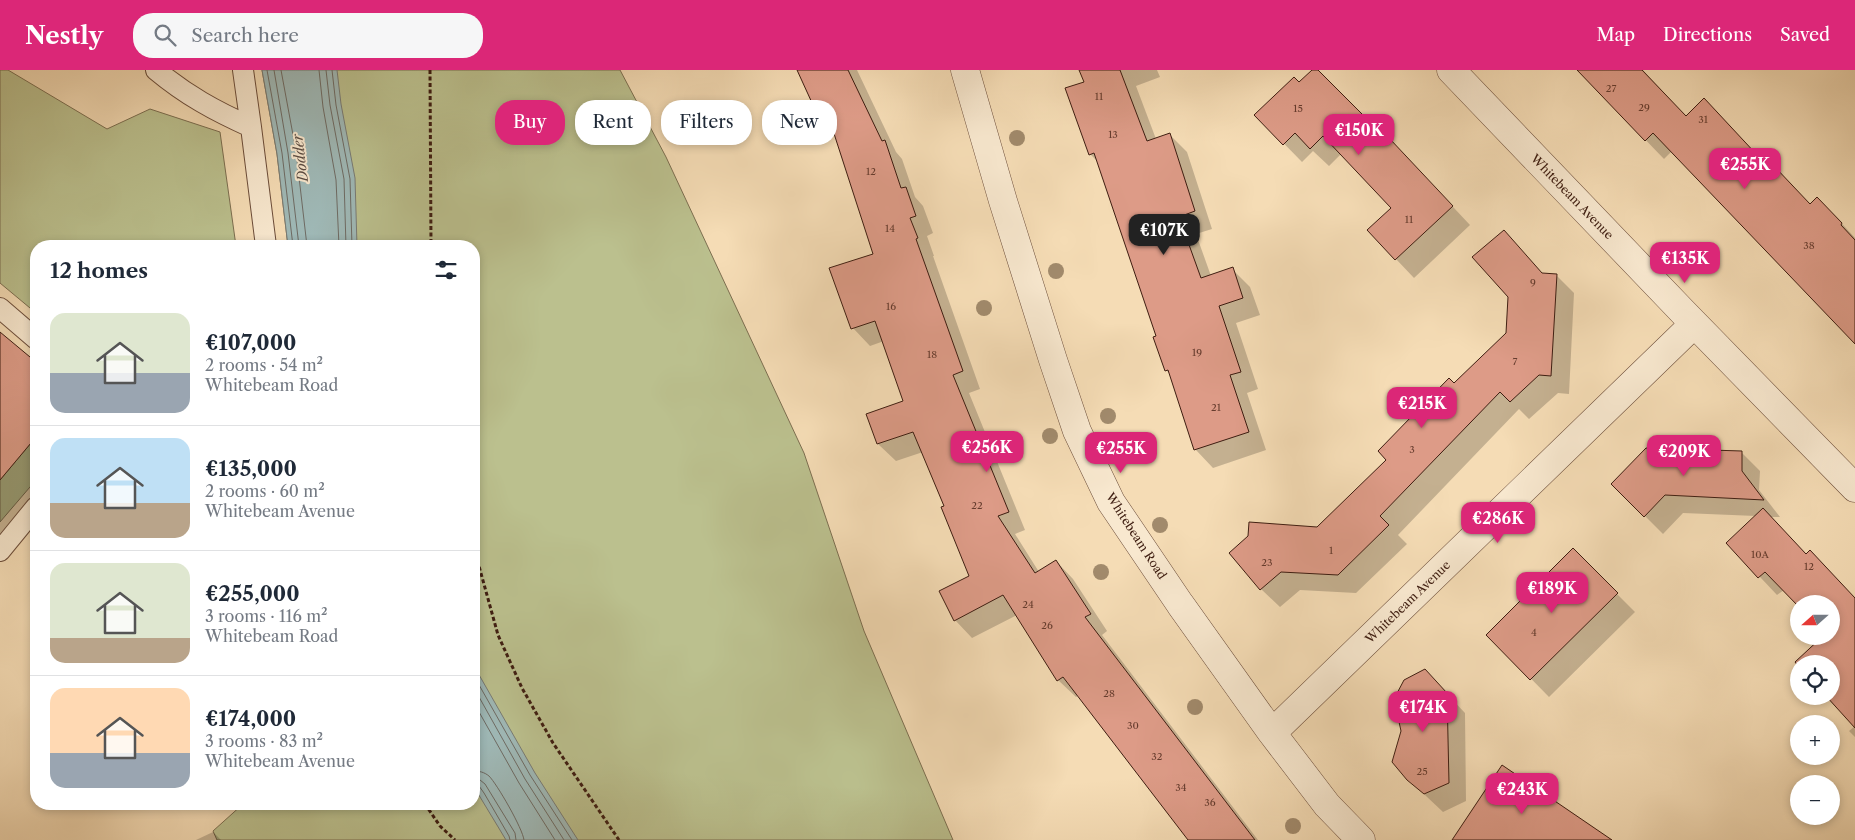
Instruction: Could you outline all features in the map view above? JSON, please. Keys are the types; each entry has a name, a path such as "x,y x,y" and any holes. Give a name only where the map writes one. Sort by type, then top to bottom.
{"street":[{"name":"Whitebeam Road","path":"965,70 1016,246 1077,431 1111,502 1180,604 1272,733 1327,805 1361,840"},
{"name":"Whitebeam Avenue","path":"1450,70 1694,324 1855,488"},
{"name":"Whitebeam Avenue","path":"1272,733 1694,324"}],"lane":[{"path":"156,70 172,84 215,111 251,127"},
{"path":"243,70 265,240"},
{"path":"0,308 30,334"},
{"path":"0,551 30,514"}],"path":[{"path":"430,70 431,240"},
{"path":"480,570 498,635 522,688 552,743 619,840"},
{"path":"429,810 440,826 455,840"}],"green space":[{"path":"0,70 8,70 107,129 150,109 220,132 235,240 30,240 30,308 0,283"},
{"path":"262,70 620,70 636,100 575,100 575,145 651,145 651,129 804,453 864,631 953,840 217,840 213,831 236,810 480,810 480,240 287,240 277,154"},
{"path":"30,444 30,487 0,522 0,480"}],"water":[{"name":"Dodder","path":"262,70 337,70 341,104 355,178 357,240 287,240 277,154"},
{"path":"480,677 535,773 578,840 506,840 480,797"}],"building":[{"path":"797,70 848,70 882,141 885,140 901,188 906,187 916,216 910,218 918,238 916,239 963,371 953,375 1009,512 998,516 1035,573 1056,560 1091,614 1085,617 1255,840 1188,840 1063,677 1057,681 1003,595 954,621 939,591 969,576 941,507 944,506 913,432 877,444 866,414 903,401 875,321 851,329 829,268 873,254 837,143 837,100 811,100"},
{"path":"1079,70 1120,70 1147,141 1170,133 1195,211 1179,217 1201,278 1233,267 1243,298 1219,306 1241,372 1230,375 1249,432 1194,450 1168,370 1165,371 1153,337 1156,336 1094,153 1089,155 1065,88 1084,82"},
{"path":"1312,70 1318,70 1372,124 1374,122 1453,206 1395,260 1367,230 1391,208 1323,136 1310,149 1295,133 1283,145 1254,115 1294,77 1299,82"},
{"path":"1577,70 1642,70 1686,116 1704,98 1771,170 1774,166 1810,204 1817,197 1842,223 1841,225 1855,240 1855,344 1653,133 1645,141"},
{"path":"1504,230 1542,273 1557,274 1551,376 1539,375 1510,402 1500,392 1380,516 1389,525 1338,575 1281,572 1260,590 1229,553 1248,536 1249,522 1317,527 1386,460 1378,451 1449,378 1454,383 1506,333 1508,297 1472,257"},
{"path":"0,332 30,357 30,444 0,480"},
{"path":"1646,448 1742,451 1742,471 1764,500 1665,495 1644,517 1611,484"},
{"path":"1763,508 1806,554 1810,550 1855,598 1855,728 1834,705 1840,705 1840,655 1803,655 1813,645 1840,645 1840,595 1790,595 1790,598 1765,572 1758,578 1726,543"},
{"path":"1573,548 1618,593 1530,680 1486,635"},
{"path":"1425,669 1447,693 1449,783 1424,794 1407,780 1392,762 1401,731 1394,699 1404,680"},
{"path":"1502,765 1612,840 1452,840"}]}
